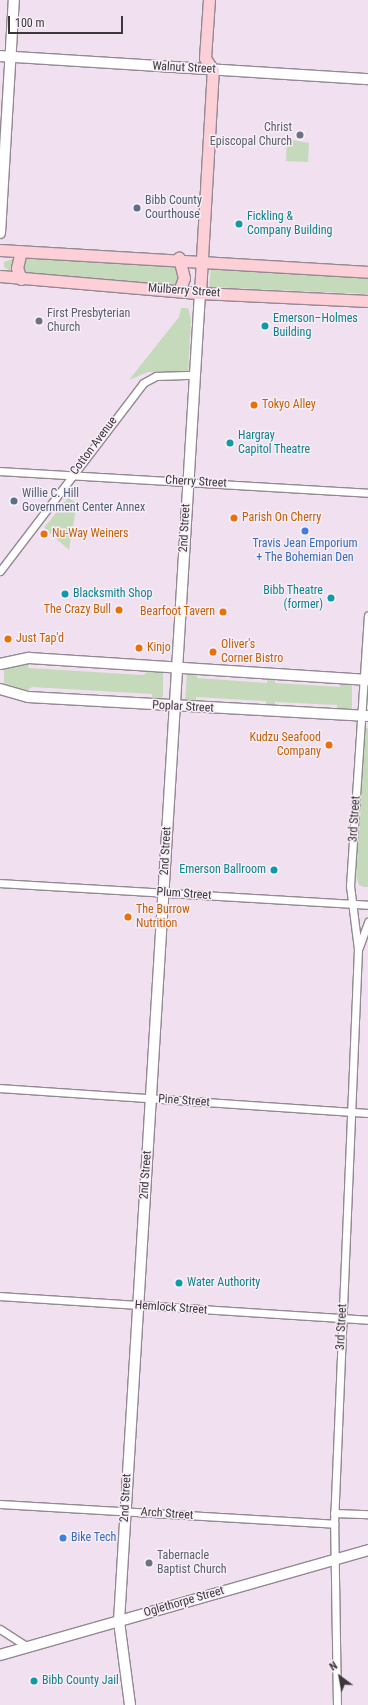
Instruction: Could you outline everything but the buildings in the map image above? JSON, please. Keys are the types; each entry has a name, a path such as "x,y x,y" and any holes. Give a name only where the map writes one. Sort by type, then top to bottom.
{"main road":[{"name":"2nd Street","path":"200,293 213,70 205,58 209,0"},
{"path":"0,250 179,258 368,272"},
{"path":"21,251 17,268 21,279"},
{"path":"179,258 184,278 179,291"},
{"name":"Mulberry Street","path":"0,276 21,279 200,293 368,300"}],"street":[{"path":"0,233 14,0"},
{"name":"Walnut Street","path":"0,56 368,79"},
{"name":"2nd Street","path":"130,1705 119,1621 164,892 175,667 200,293"},
{"name":"Cotton Avenue","path":"0,572 143,383 156,376 194,375"},
{"name":"Cherry Street","path":"0,471 368,493"},
{"name":"3rd Street","path":"337,1705 333,1559 334,1513 353,1112 358,949 352,904 365,716 368,616"},
{"path":"0,664 29,658 366,680"},
{"name":"Poplar Street","path":"0,689 28,697 365,716"},
{"name":"Plum Street","path":"0,883 164,892 368,906"},
{"name":"3rd Street","path":"358,949 368,922"},
{"name":"Pine Street","path":"0,1088 368,1113"},
{"name":"Hemlock Street","path":"0,1296 368,1320"},
{"name":"Arch Street","path":"0,1504 334,1524"},
{"path":"334,1513 368,1514"},
{"name":"Oglethorpe Street","path":"0,1655 368,1550"},
{"path":"0,1629 28,1647"}],"shaded area":[{"path":"0,0 368,0 368,1705 0,1705"}],"green space":[{"path":"287,139 309,143 308,162 286,161"},
{"path":"15,258 189,267 188,286 14,273 4,267 4,262"},
{"path":"211,268 368,278 368,294 209,287"},
{"path":"181,308 188,308 191,320 188,372 148,372 129,380 179,317"},
{"path":"68,498 77,503 69,550 44,528"},
{"path":"29,663 28,668 143,675 150,670 163,671 163,696 159,700 152,699 152,694 32,687 25,692 4,685 4,668"},
{"path":"187,673 198,674 197,678 267,683 268,677 276,678 275,683 340,687 341,682 352,683 352,709 337,712 337,705 275,702 274,707 266,707 266,701 196,697 196,702 185,702"},
{"path":"365,728 368,728 368,887 359,885 356,875"}],"place":[{"name":"Christ Episcopal Church","path":"300,135"},
{"name":"Bibb County Courthouse","path":"137,208"},
{"name":"Fickling & Company Building","path":"239,224"},
{"name":"First Presbyterian Church","path":"39,321"},
{"name":"Emerson–Holmes Building","path":"265,326"},
{"name":"Tokyo Alley","path":"254,405"},
{"name":"Hargray Capitol Theatre","path":"230,443"},
{"name":"Willie C. Hill Government Center Annex","path":"14,501"},
{"name":"Parish On Cherry","path":"234,518"},
{"name":"Travis Jean Emporium + The Bohemian Den","path":"305,531"},
{"name":"Nu-Way Weiners","path":"44,534"},
{"name":"Blacksmith Shop","path":"65,594"},
{"name":"Bibb Theatre (former)","path":"331,598"},
{"name":"The Crazy Bull","path":"119,610"},
{"name":"Bearfoot Tavern","path":"223,612"},
{"name":"Just Tap'd","path":"8,639"},
{"name":"Kinjo","path":"139,648"},
{"name":"Oliver's Corner Bistro","path":"213,652"},
{"name":"Kudzu Seafood Company","path":"329,745"},
{"name":"Emerson Ballroom","path":"274,870"},
{"name":"The Burrow Nutrition","path":"128,917"},
{"name":"Water Authority","path":"179,1283"},
{"name":"Bike Tech","path":"63,1538"},
{"name":"Tabernacle Baptist Church","path":"149,1563"},
{"name":"Bibb County Jail","path":"34,1681"}]}
